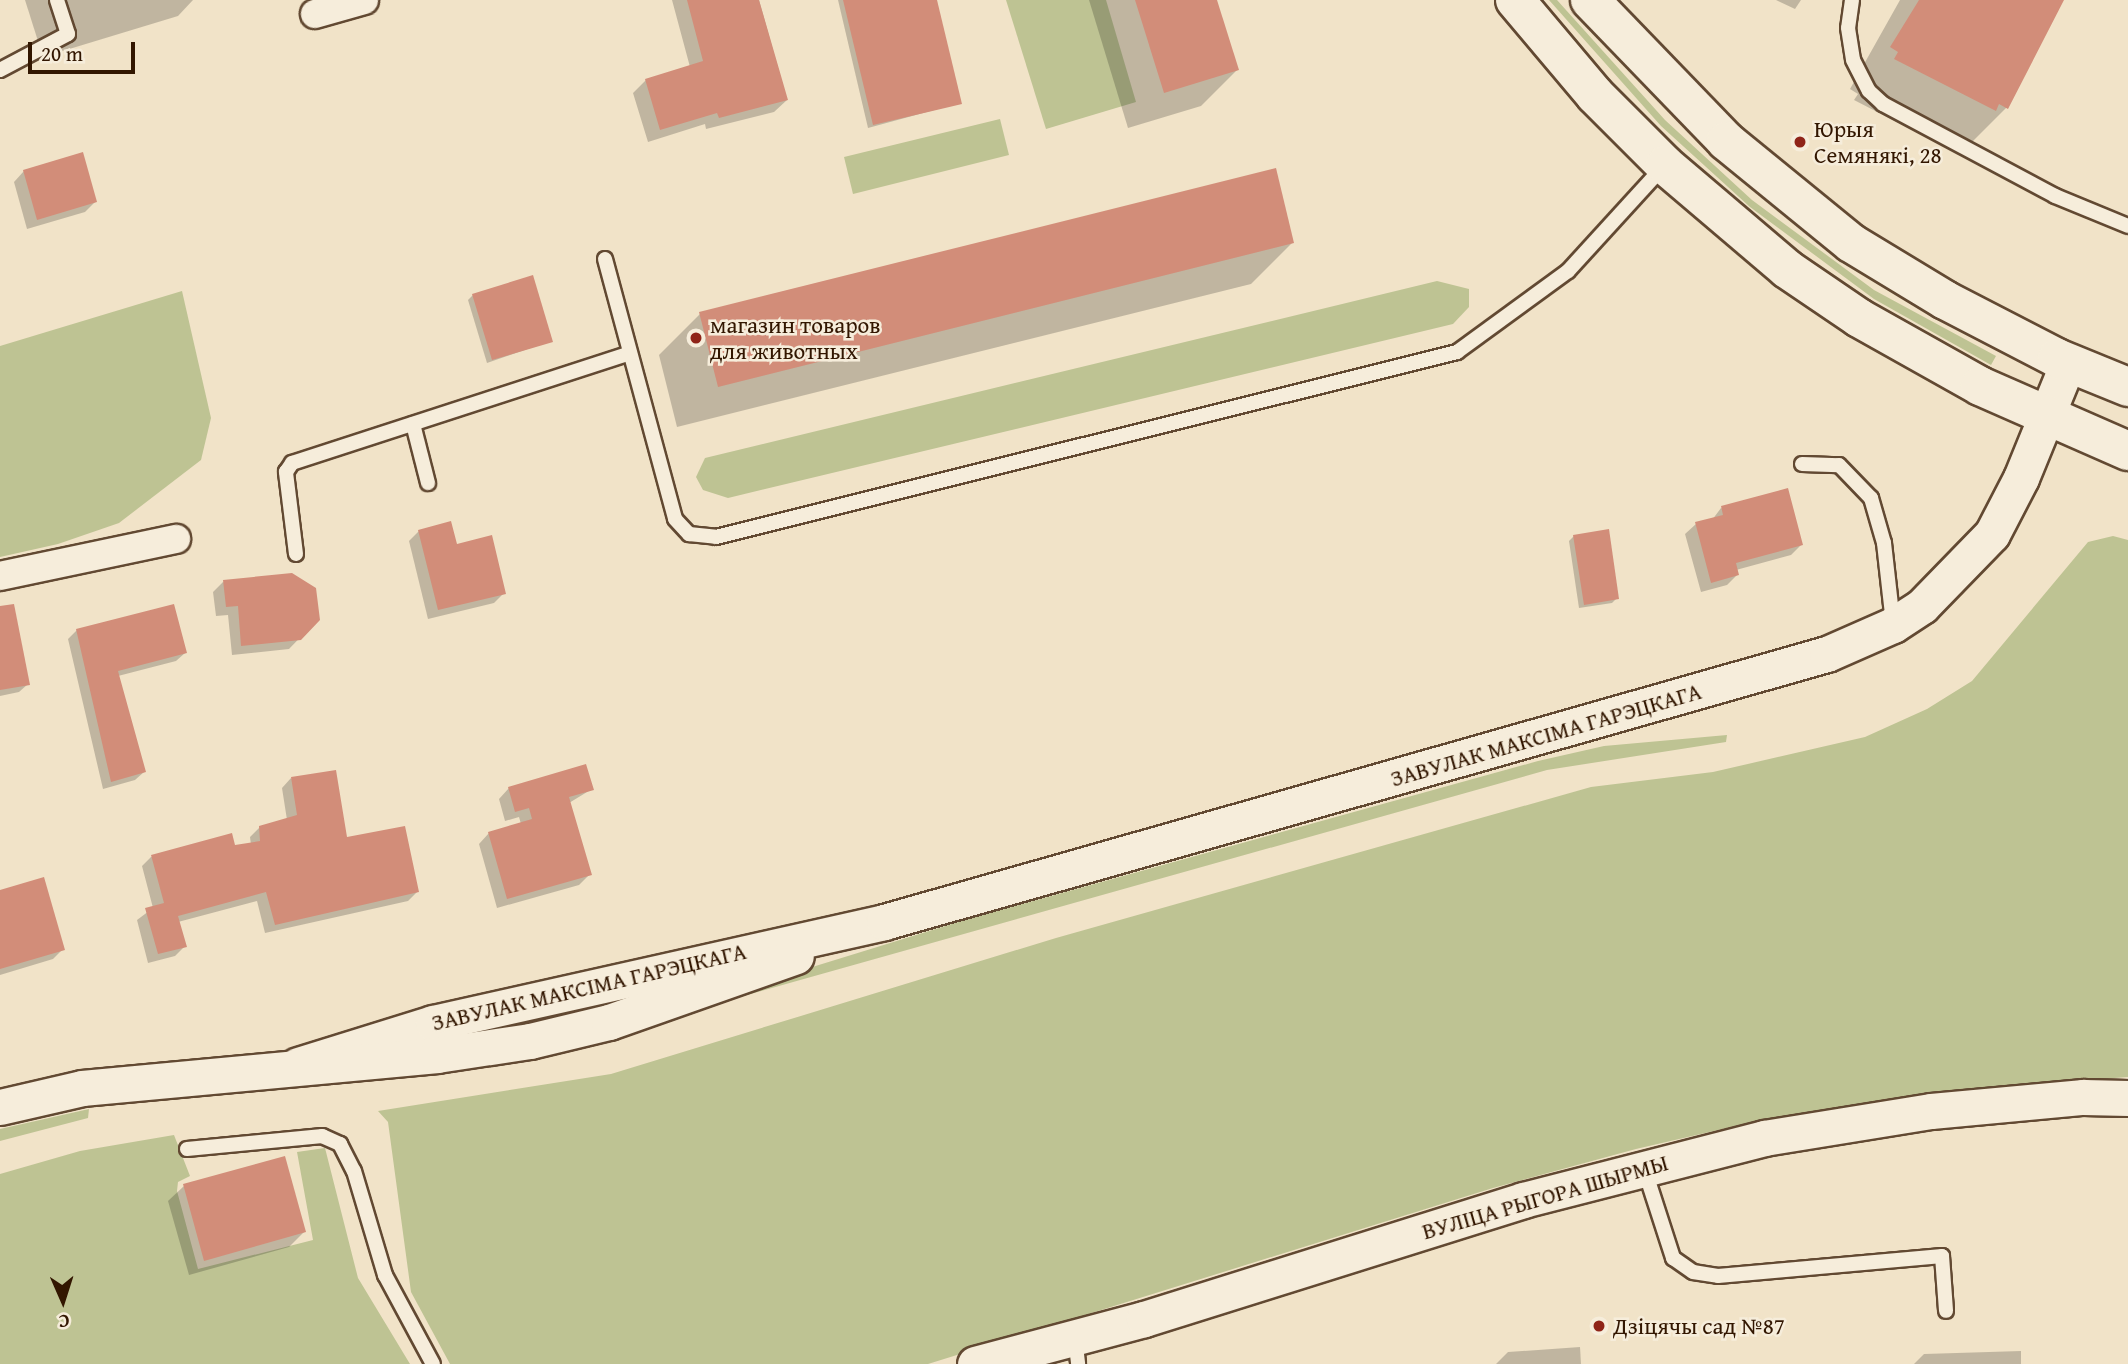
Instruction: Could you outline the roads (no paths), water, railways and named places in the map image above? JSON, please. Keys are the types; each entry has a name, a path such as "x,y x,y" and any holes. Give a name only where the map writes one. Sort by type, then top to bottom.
{"main road":[{"path":"1515,0 1595,95 1665,165 1787,269 1859,318 2046,417 2128,451"},
{"path":"1590,0 1685,102 1814,216 1945,300 2068,363 2128,387"}],"street":[{"path":"315,14 364,0"},
{"name":"ЗАВУЛАК МАКСІМА ГАРЭЦКАГА","path":"0,1107 82,1088 298,1065 437,1055 542,1039 716,987 884,922 1645,708 1827,654 1894,625 1922,606 1992,534 2068,363"},
{"path":"0,576 176,539"},
{"name":"ВУЛІЦА РЫГОРА ШЫРМЫ","path":"975,1364 1077,1350 1644,1166 1764,1138 1931,1111 2083,1097 2128,1098"}],"lane":[{"path":"0,71 68,34 57,0"},
{"path":"1852,0 1848,27 1853,60 1869,92 1883,104 2032,185 2128,226"},
{"path":"605,259 675,519 689,534 716,537 1457,352 1567,271 1665,165"},
{"path":"296,554 286,471 292,463 630,353"},
{"path":"413,424 428,482"},
{"path":"1802,464 1839,465 1871,498 1884,543 1894,625"},
{"path":"187,1149 322,1136 340,1144 354,1171 385,1275 433,1364"},
{"path":"1644,1166 1673,1258 1693,1272 1718,1276 1942,1256 1946,1311"}],"place":[{"name":"Юрыя Семянякі, 28","path":"1800,142"},
{"name":"магазин товаров для животных","path":"696,338"},
{"name":"Дзіцячы сад №87","path":"1599,1326"}]}
